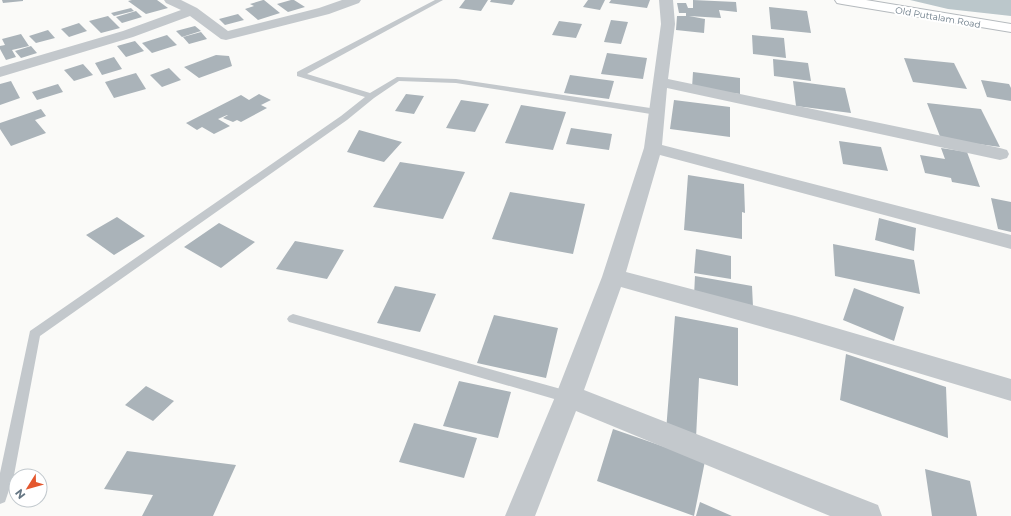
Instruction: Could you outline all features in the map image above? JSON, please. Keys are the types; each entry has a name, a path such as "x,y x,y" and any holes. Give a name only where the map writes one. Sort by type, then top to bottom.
{"main road":[{"name":"Old Puttalam Road","path":"842,0 1011,28"}],"street":[{"path":"171,0 192,12 226,36 324,11 354,0"},
{"path":"307,0 324,11"},
{"path":"520,516 568,397 613,277 653,148 668,24 666,0"},
{"path":"0,72 128,34 192,12"},
{"path":"660,82 1000,154"},
{"path":"653,148 1011,242"},
{"path":"613,277 795,326 1011,390"},
{"path":"568,397 583,401 866,516"}],"lane":[{"path":"371,96 300,74 440,0"},
{"path":"0,497 7,476 34,334 344,118 371,96 397,79 456,81 657,112"},
{"path":"293,320 568,397"}],"shaded area":[{"path":"910,0 1011,0 1011,16 948,9"}],"building":[{"path":"2,0 23,0 23,1 3,3"},
{"path":"157,0 168,8 146,14 128,1"},
{"path":"264,0 280,13 258,20 245,9 254,6 250,4"},
{"path":"294,0 305,7 288,12 277,4"},
{"path":"465,0 488,0 481,11 459,8"},
{"path":"491,0 515,0 512,5 490,2"},
{"path":"588,0 605,0 600,10 583,7"},
{"path":"611,0 650,0 647,8 609,3"},
{"path":"693,0 736,2 737,12 719,10 721,18 689,16 705,19 704,33 676,30 677,16 686,16 686,13 679,13 677,3 686,3 688,8 693,8"},
{"path":"769,7 807,11 811,33 771,29"},
{"path":"131,8 134,11 114,16 111,13"},
{"path":"136,11 142,17 122,23 116,17"},
{"path":"238,14 244,20 225,25 219,19"},
{"path":"108,16 120,28 101,33 89,21"},
{"path":"611,20 628,22 621,44 604,42"},
{"path":"559,21 582,24 576,38 552,35"},
{"path":"79,23 87,31 69,37 61,29"},
{"path":"195,26 201,31 182,37 176,31"},
{"path":"48,30 55,38 36,43 29,36"},
{"path":"201,32 207,39 189,44 183,37"},
{"path":"21,34 29,46 12,50 16,57 6,60 0,49 0,46 5,45 2,39"},
{"path":"167,35 177,45 152,53 142,43"},
{"path":"752,35 784,38 786,58 753,54"},
{"path":"135,41 144,51 126,57 117,46"},
{"path":"31,46 37,53 21,58 15,51"},
{"path":"607,53 647,58 643,79 601,74"},
{"path":"216,55 229,56 232,66 199,78 184,67"},
{"path":"114,57 122,69 102,75 95,63"},
{"path":"904,58 954,63 967,89 913,82"},
{"path":"773,59 808,63 811,81 774,76"},
{"path":"83,64 93,75 74,81 64,70"},
{"path":"169,68 181,80 162,87 150,75"},
{"path":"693,72 740,78 740,94 692,88"},
{"path":"136,73 146,89 114,98 105,82"},
{"path":"570,75 614,81 609,99 564,93"},
{"path":"981,80 1009,84 1011,88 1011,101 987,97"},
{"path":"11,81 20,98 0,105 0,84"},
{"path":"793,81 845,88 851,113 796,106"},
{"path":"58,84 63,92 37,100 32,92"},
{"path":"259,94 271,100 261,105 267,108 241,122 237,120 233,122 223,118 228,115 218,119 230,126 214,134 202,127 197,130 186,123 241,95 249,100"},
{"path":"406,94 424,96 414,114 395,111"},
{"path":"461,100 489,104 475,132 446,128"},
{"path":"674,100 730,107 730,137 670,129"},
{"path":"927,103 981,109 1000,147 941,139"},
{"path":"521,105 566,112 553,150 505,143"},
{"path":"41,109 46,116 35,120 46,133 11,146 0,129 0,123"},
{"path":"571,128 612,134 609,150 566,144"},
{"path":"359,130 402,142 384,162 347,152"},
{"path":"839,141 881,147 888,171 843,164"},
{"path":"941,148 967,152 980,187 952,182 951,178 925,173 920,155 945,159"},
{"path":"400,162 465,172 443,219 373,207"},
{"path":"688,175 744,184 745,213 742,212 742,239 684,230"},
{"path":"510,192 585,204 573,254 492,239"},
{"path":"991,198 1011,202 1011,232 998,229"},
{"path":"117,217 145,236 114,255 86,235"},
{"path":"879,218 916,228 914,251 875,240"},
{"path":"219,223 255,242 221,268 184,247"},
{"path":"295,241 344,250 327,279 276,269"},
{"path":"833,244 914,260 920,294 835,276"},
{"path":"696,249 731,256 731,279 694,273"},
{"path":"695,276 752,286 753,307 694,296"},
{"path":"395,286 436,294 420,332 377,323"},
{"path":"854,288 904,307 894,341 843,320"},
{"path":"494,315 558,328 546,378 477,363"},
{"path":"675,316 738,328 738,386 699,378 696,438 666,431"},
{"path":"846,354 946,387 948,438 840,400"},
{"path":"459,381 511,392 498,438 443,426"},
{"path":"146,386 174,401 153,421 125,405"},
{"path":"414,423 477,438 464,478 399,462"},
{"path":"613,429 705,461 694,516 597,481"},
{"path":"127,451 236,465 213,516 142,516 153,495 104,489"},
{"path":"925,469 970,481 977,516 932,516"},
{"path":"700,502 732,516 696,516"}]}
